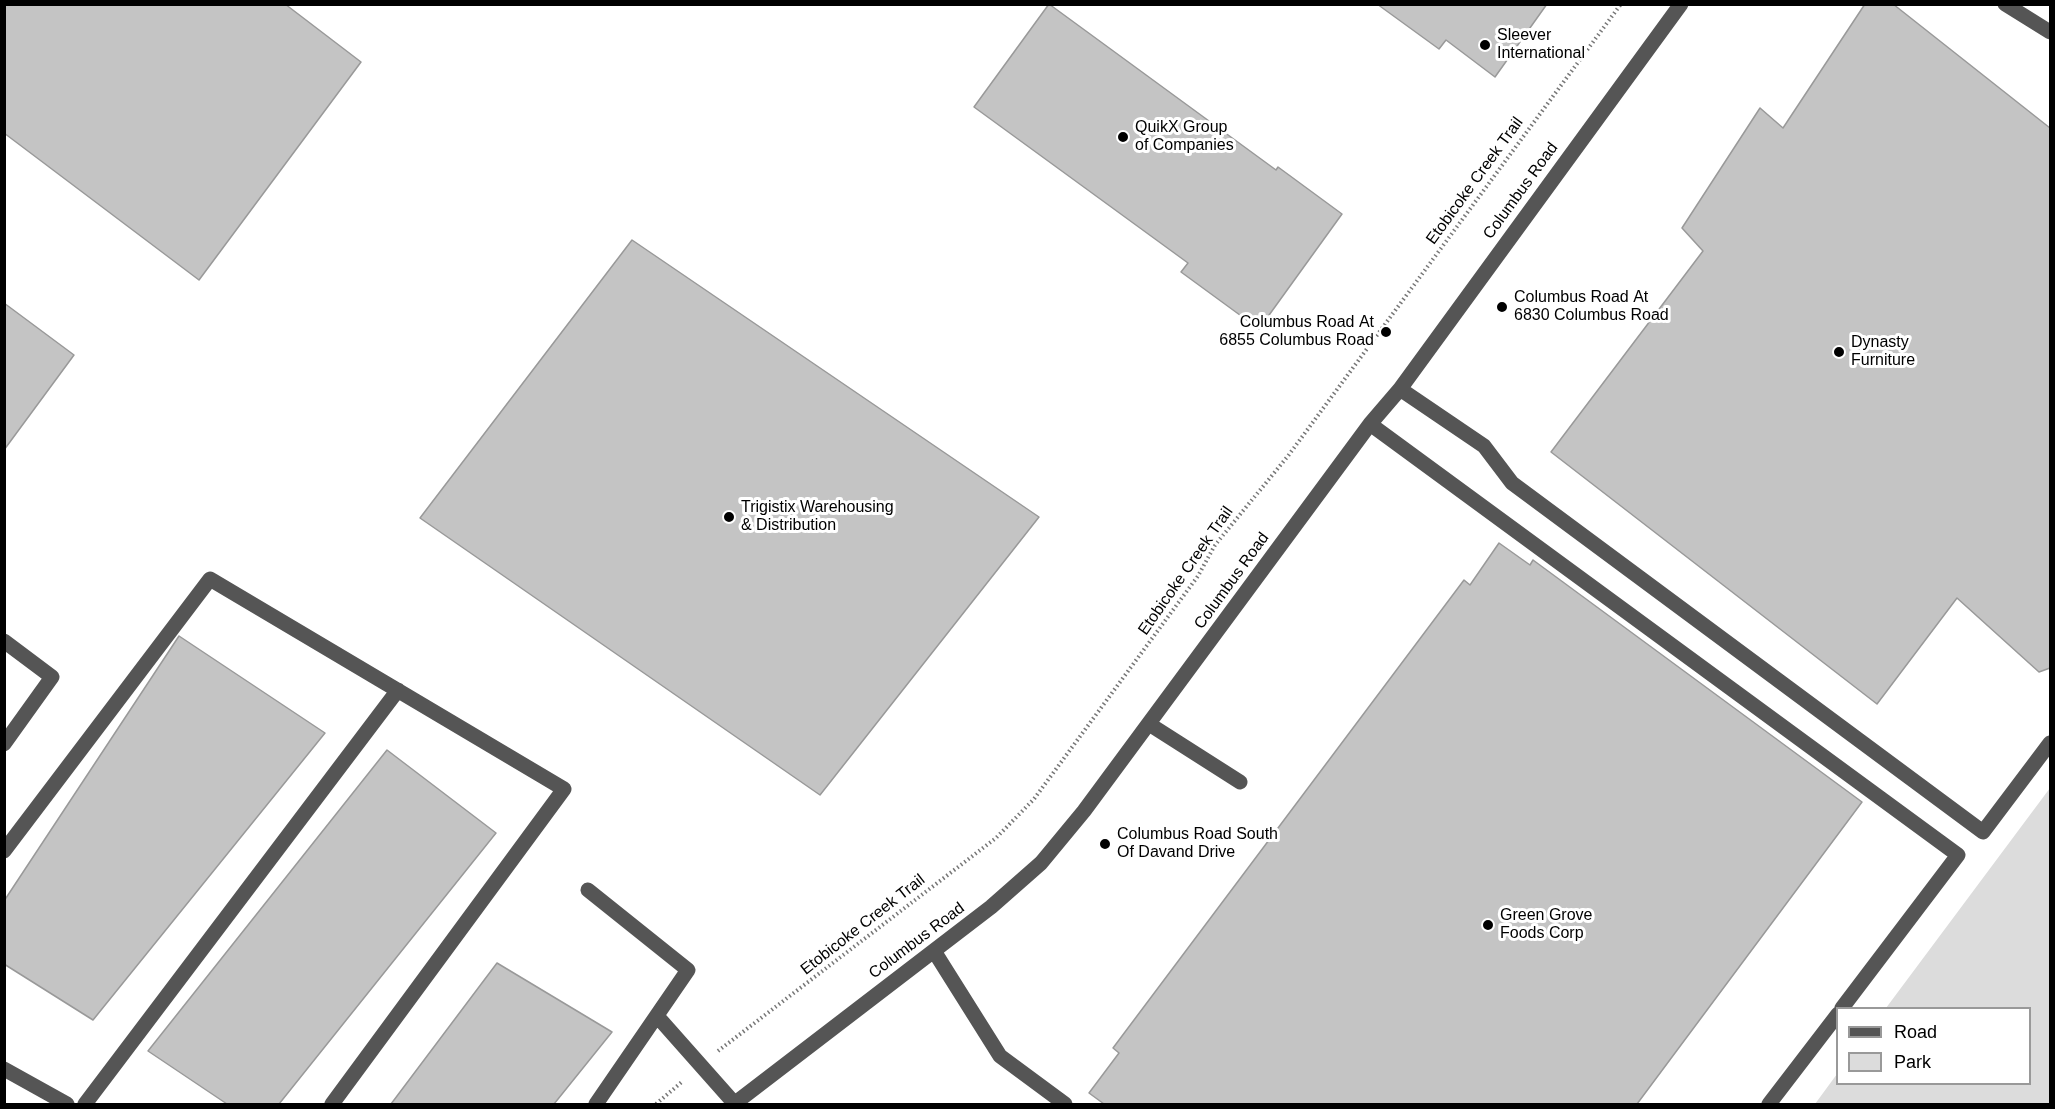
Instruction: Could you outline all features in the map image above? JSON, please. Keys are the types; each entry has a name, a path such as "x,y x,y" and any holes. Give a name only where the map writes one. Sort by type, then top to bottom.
{"street":[{"name":"Columbus Road","path":"735,1104 991,907 1041,863 1084,811 1370,424 1400,389 1681,4"},
{"path":"2005,4 2050,32"},
{"path":"1400,389 1484,446 1512,483 1983,832 2050,743"},
{"path":"1370,424 1958,855 1843,1007"},
{"path":"4,851 210,579 564,789 332,1104"},
{"path":"4,641 52,677 4,744"},
{"path":"86,1104 398,690"},
{"path":"1149,724 1240,782"},
{"path":"588,890 688,970 596,1104"},
{"path":"934,951 1000,1056 1065,1104"},
{"path":"657,1016 735,1104"},
{"path":"1769,1104 1836,1017"},
{"path":"4,1069 57,1102"}],"path":[{"name":"Etobicoke Creek Trail","path":"718,1052 996,838 1034,799 1198,576 1215,545 1288,456 1622,4"},
{"path":"656,1104 684,1079"}],"green space":[{"path":"2050,788 2050,1104 1815,1104 1836,1075 1836,1085 2031,1085 2031,1007 1887,1007"}],"building":[{"path":"4,4 285,4 361,62 199,280 4,133"},
{"name":"QuikX Group of Companies","path":"1049,4 1276,170 1278,167 1342,214 1259,329 1181,272 1188,263 974,107"},
{"name":"Sleever International","path":"1377,4 1547,4 1495,77 1446,40 1439,49"},
{"name":"Dynasty Furniture","path":"1865,4 1893,4 2050,128 2050,668 2039,672 1957,598 1877,704 1551,452 1703,251 1682,228 1760,108 1783,128"},
{"name":"Trigistix Warehousing & Distribution","path":"632,240 1039,517 820,795 420,518"},
{"path":"4,303 74,355 4,450"},
{"name":"Green Grove Foods Corp","path":"1499,543 1530,565 1533,560 1862,802 1637,1104 1104,1104 1089,1093 1119,1053 1113,1048 1464,580 1470,585"},
{"path":"179,636 325,733 93,1020 4,964 4,901"},
{"path":"387,750 496,833 279,1104 227,1104 148,1051"},
{"path":"497,963 612,1032 554,1104 391,1104"}],"place":[{"name":"Sleever International","path":"1485,45"},
{"name":"QuikX Group of Companies","path":"1123,137"},
{"name":"Columbus Road At 6830 Columbus Road","path":"1502,307"},
{"name":"Columbus Road At 6855 Columbus Road","path":"1386,332"},
{"name":"Dynasty Furniture","path":"1839,352"},
{"name":"Trigistix Warehousing & Distribution","path":"729,517"},
{"name":"Columbus Road South Of Davand Drive","path":"1105,844"},
{"name":"Green Grove Foods Corp","path":"1488,925"}]}
